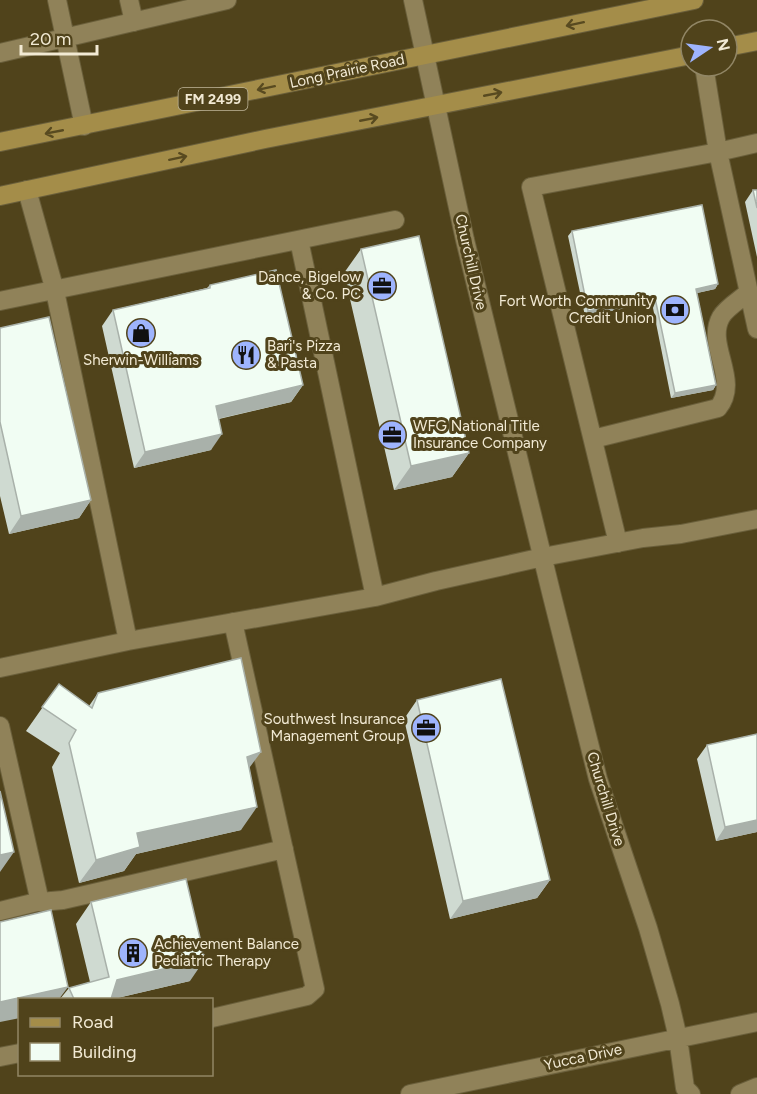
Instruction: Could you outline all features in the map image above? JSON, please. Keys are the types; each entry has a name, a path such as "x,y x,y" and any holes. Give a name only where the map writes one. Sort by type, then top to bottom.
{"main road":[{"name":"Long Prairie Road","path":"0,142 694,0"},
{"path":"739,45 757,41"},
{"path":"0,196 265,139 679,57"}],"street":[{"path":"57,0 84,126"},
{"path":"129,0 134,22"},
{"path":"0,53 227,0"},
{"name":"Churchill Drive","path":"413,0 478,294 598,779 648,928 678,1038 685,1088 691,1094"},
{"path":"706,78 718,152 757,329"},
{"path":"618,543 531,187 757,143"},
{"path":"27,190 55,291 128,641"},
{"path":"0,301 395,220"},
{"path":"299,240 375,597"},
{"path":"593,439 718,408 726,399 727,387 716,328 722,315 749,292"},
{"path":"0,668 128,641 375,597 543,557 757,519"},
{"path":"213,1018 307,996 315,989 233,622"},
{"path":"0,726 2,748 41,902"},
{"path":"0,911 41,902 63,900 284,849"},
{"name":"Yucca Drive","path":"410,1094 757,1022"},
{"path":"0,1058 18,1054"},
{"path":"740,1094 757,1087"}],"building":[{"path":"753,190 757,190 757,208"},
{"name":"Fort Worth Community Credit Union","path":"702,205 718,284 696,289 716,385 675,393 655,298 588,311 572,231"},
{"path":"419,236 469,453 411,466 361,249"},
{"path":"276,270 303,385 216,406 222,434 145,452 113,310"},
{"path":"49,317 91,500 21,516 0,422 0,328"},
{"path":"241,658 261,752 247,757 257,807 137,833 140,847 96,860 69,743 76,730 42,707 59,684 92,708 98,693"},
{"path":"501,679 550,880 463,901 417,700"},
{"path":"757,734 757,820 725,827 707,745"},
{"path":"0,791 14,852 0,855"},
{"name":"Achievement Balance Pediatric Therapy","path":"186,879 205,959 117,980 111,998 74,998 69,988 109,977 91,902"},
{"path":"51,910 68,987 0,1002 0,922"}],"place":[{"name":"Dance, Bigelow & Co. PC","path":"382,286"},
{"name":"Fort Worth Community Credit Union","path":"675,310"},
{"name":"Sherwin-Williams","path":"141,333"},
{"name":"Bari's Pizza & Pasta","path":"246,355"},
{"name":"WFG National Title Insurance Company","path":"392,435"},
{"name":"Southwest Insurance Management Group","path":"426,728"},
{"name":"Achievement Balance Pediatric Therapy","path":"133,953"}]}
